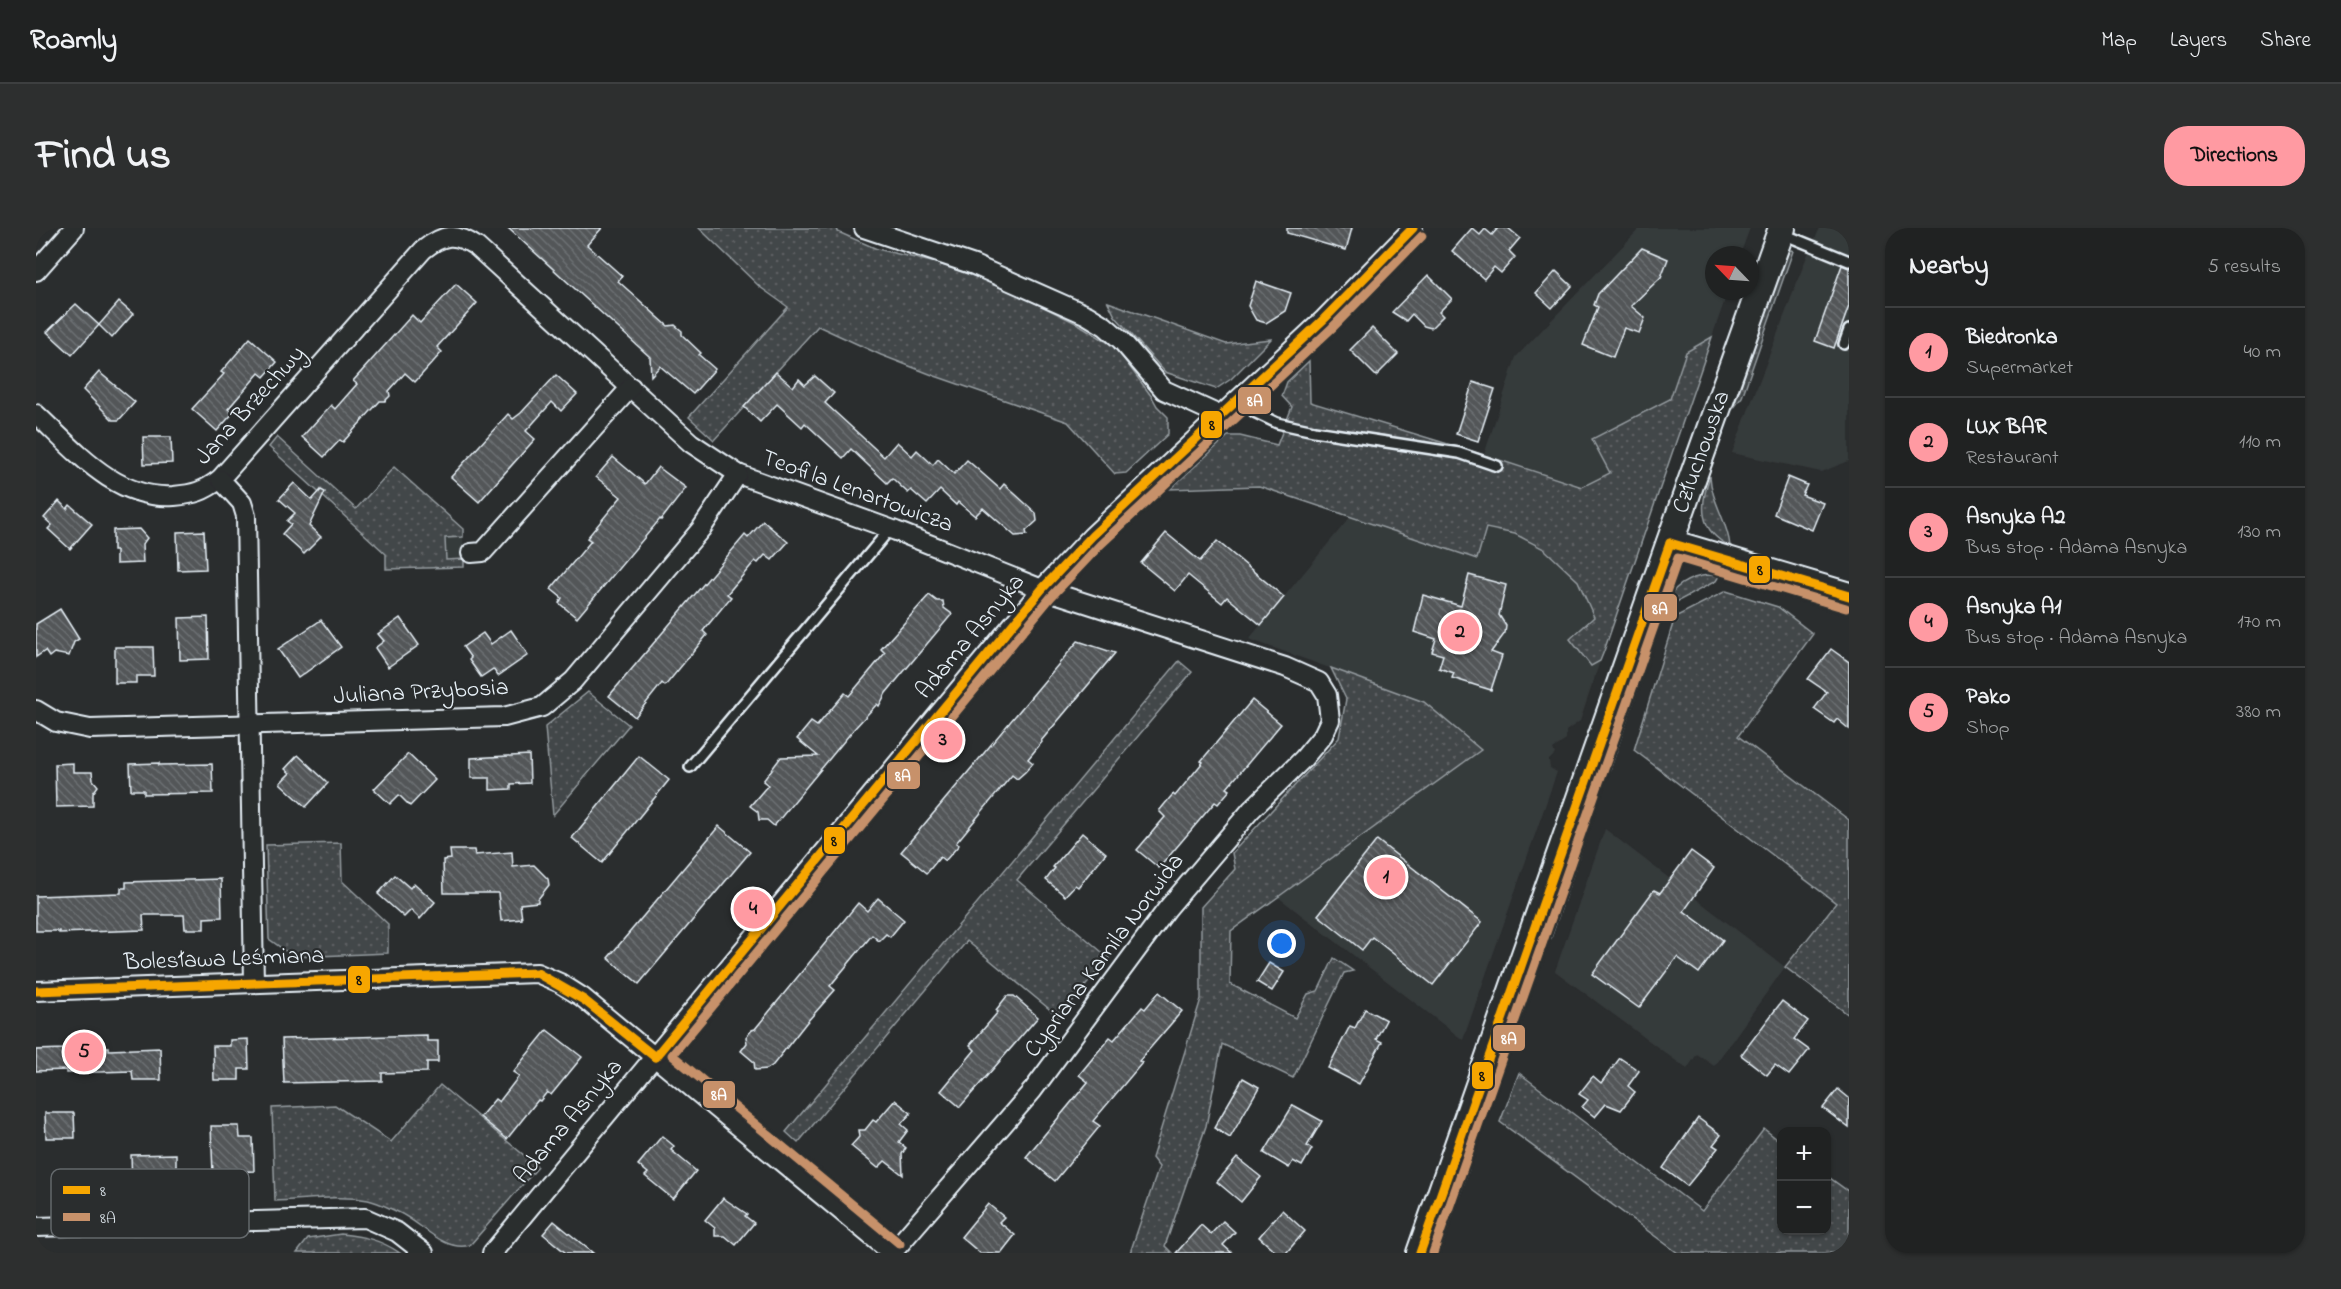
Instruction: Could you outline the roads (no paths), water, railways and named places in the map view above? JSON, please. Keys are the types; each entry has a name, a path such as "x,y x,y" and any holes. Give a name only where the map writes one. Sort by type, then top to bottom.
{"main road":[{"name":"Człuchowska","path":"1420,1253 1782,230"},
{"path":"1670,543 1849,596"}],"street":[{"path":"36,271 74,228"},
{"path":"864,228 974,264 1087,315 1105,326 1120,340 1164,390 1220,415"},
{"name":"Adama Asnyka","path":"492,1253 1042,589 1092,536 1324,319 1413,228"},
{"name":"Teofila Lenartowicza","path":"444,236 462,239 477,247 691,443 738,474 890,529 1042,589 1285,667 1319,682"},
{"name":"Jana Brzechwy","path":"36,414 99,472 120,485 140,493 163,496 196,494 220,479 417,256 430,244 444,236"},
{"path":"471,553 483,552 630,387"},
{"name":"Juliana Przybosia","path":"36,710 56,722 90,729 504,717 542,707 573,681 693,538 738,474"},
{"path":"220,479 242,503 246,516 254,983"},
{"name":"Cypriana Kamila Norwida","path":"892,1253 1033,1090 1167,909 1251,810 1303,759 1323,735 1330,720 1329,706 1319,682"},
{"name":"Bolesława Leśmiana","path":"36,991 537,973 560,982 582,997 892,1253"},
{"path":"249,1221 365,1218 397,1232 424,1253"},
{"path":"36,1227 51,1227"}],"lane":[{"path":"1782,230 1849,261"},
{"path":"1844,344 1849,330"},
{"path":"1237,399 1256,413 1277,423 1459,453 1497,466"},
{"path":"690,767 890,529"}],"place":[{"name":"LUX BAR","path":"1460,632"},
{"name":"Asnyka A2","path":"943,740"},
{"name":"Biedronka","path":"1386,877"},
{"name":"Asnyka A1","path":"753,909"},
{"name":"Pako","path":"84,1052"}]}
